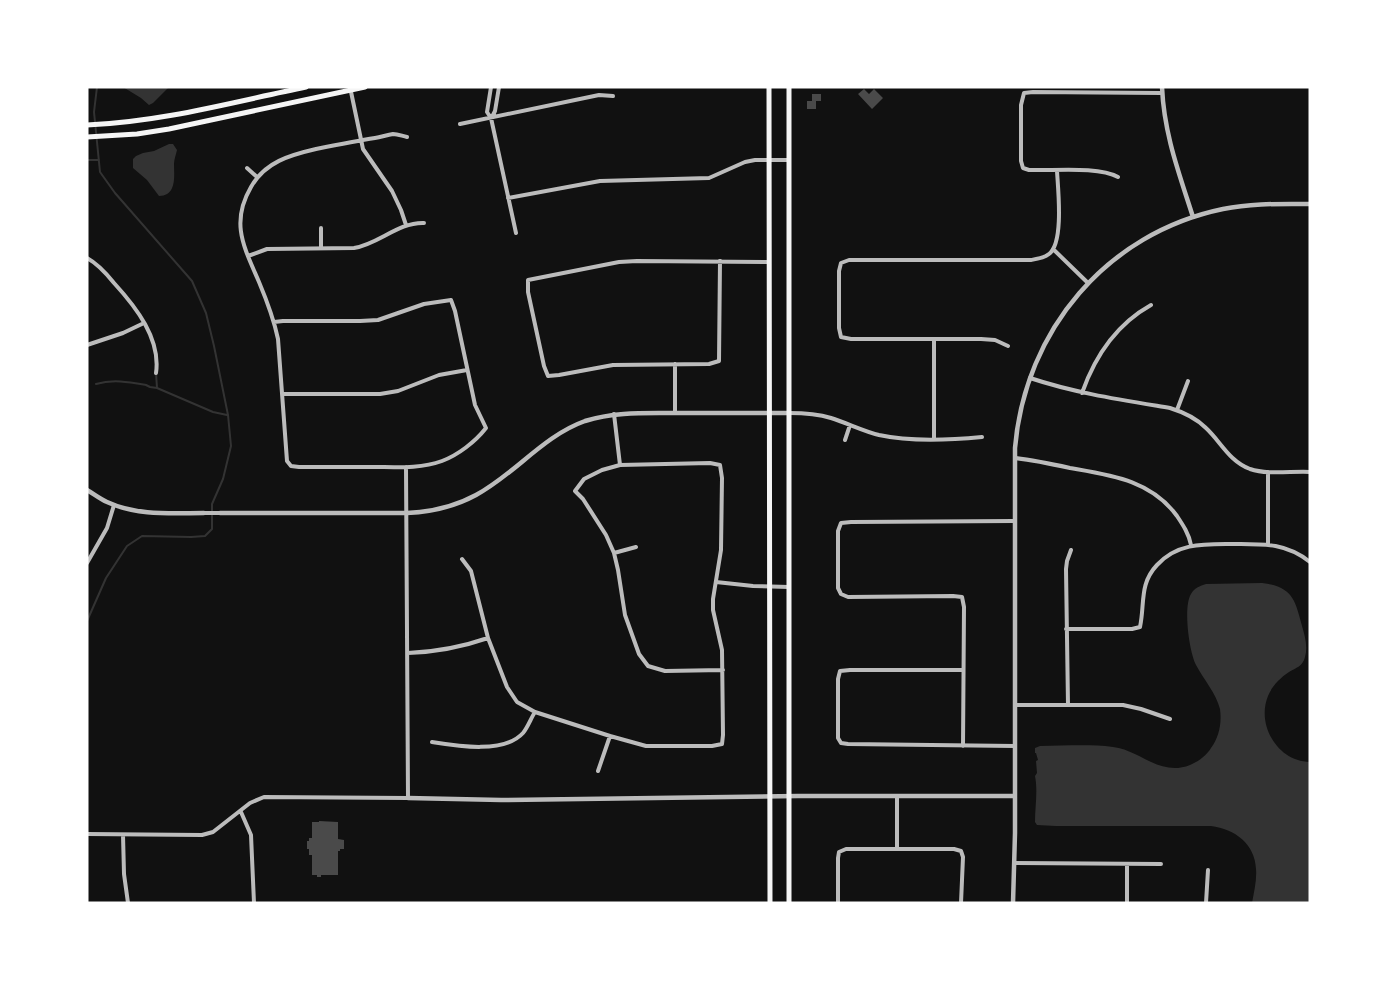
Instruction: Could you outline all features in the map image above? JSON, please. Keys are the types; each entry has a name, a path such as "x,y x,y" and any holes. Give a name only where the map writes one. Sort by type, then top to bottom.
{"main road":[{"path":"88,125 168,117 306,87"},
{"path":"89,137 169,129 350,88 365,87"},
{"path":"769,87 770,903"},
{"path":"789,87 789,903"}],"street":[{"path":"491,118 495,111 499,87"},
{"path":"350,88 366,155 396,199 406,225"},
{"path":"497,93 490,89 487,112 491,118 516,233"},
{"path":"1118,177 1110,172 1099,170 1057,171 1023,168 1021,105 1024,93 1162,90 1168,137 1193,217"},
{"path":"460,124 599,95 613,96"},
{"path":"274,322 378,320 424,304 451,300 475,405 486,428 457,453 442,461 424,465 406,467 291,466 285,454 278,339 267,300 242,242 241,213 245,198 257,177 282,159 299,153 361,140 396,134 407,137"},
{"path":"508,198 600,181 709,178 745,162 789,160"},
{"path":"247,168 257,177"},
{"path":"1008,346 995,340 981,339 851,339 841,337 839,271 841,263 849,261 1038,259 1049,254 1053,249 1059,232 1057,171"},
{"path":"1013,903 1015,458 1020,412 1030,378 1049,335 1066,309 1088,283 1134,245 1193,217 1224,209 1254,205 1310,204"},
{"path":"248,256 267,249 364,246 406,225 424,223"},
{"path":"321,228 321,248"},
{"path":"1053,249 1088,283"},
{"path":"87,258 98,265 125,296 144,323 156,355 156,373"},
{"path":"87,264 92,261"},
{"path":"720,261 718,360 709,364 613,365 548,376 528,292 528,280 619,262 720,261 769,262"},
{"path":"1082,393 1095,362 1109,341 1130,318 1151,305"},
{"path":"87,345 144,323"},
{"path":"934,339 934,439"},
{"path":"675,364 675,413"},
{"path":"283,393 380,394 398,391 438,375 467,370"},
{"path":"1030,378 1082,393 1178,410 1202,425 1240,465 1268,472 1310,472"},
{"path":"1178,410 1188,381"},
{"path":"87,490 114,505 155,513 406,513 435,510 479,494 557,435 584,422 614,414 789,413 831,418 877,435 897,438 982,437"},
{"path":"614,414 620,465"},
{"path":"845,440 850,425"},
{"path":"1015,458 1117,476 1145,487 1157,495 1175,514 1189,535 1191,545"},
{"path":"462,559 471,570 488,638 507,687 517,702 535,712 610,736 654,746 722,744 723,670 722,650 713,610 721,550 722,478 720,465 710,463 620,465 602,470 584,479 575,491 584,499 614,553 625,615 639,654 648,666 665,670 723,670"},
{"path":"406,467 408,798"},
{"path":"1268,472 1268,544"},
{"path":"87,563 107,528 114,505"},
{"path":"963,746 964,607 962,597 848,597 841,594 838,588 838,531 841,523 1014,521"},
{"path":"1066,629 1140,627 1143,593 1147,579 1165,557 1175,550 1191,545 1268,544 1300,554 1310,562"},
{"path":"614,553 636,547"},
{"path":"1068,705 1066,569 1071,550"},
{"path":"716,582 789,587"},
{"path":"408,652 447,649 488,638"},
{"path":"963,670 840,671 838,738 841,743 848,744 1015,746"},
{"path":"1015,705 1123,705 1170,719"},
{"path":"432,742 472,747 514,740 524,732 535,712"},
{"path":"598,771 610,736"},
{"path":"897,796 897,849"},
{"path":"87,834 202,835 213,832 250,803 264,797 501,800 1015,796"},
{"path":"241,812 251,835 254,903"},
{"path":"123,835 124,874 128,903"},
{"path":"838,903 839,852 846,849 954,849 961,851 963,857 962,903"},
{"path":"1014,863 1161,864"},
{"path":"1127,864 1127,903"},
{"path":"1206,903 1208,870"}],"shaded area":[{"path":"123,87 169,87 149,105"},
{"path":"173,144 177,150 174,179 169,193 159,196 147,180 133,168 133,159"},
{"path":"1262,583 1280,588 1291,596 1306,642 1303,663 1279,680 1270,692 1265,707 1265,719 1272,740 1279,749 1288,756 1310,762 1310,903 1252,903 1256,873 1255,860 1248,845 1228,830 1211,826 1037,825 1035,822 1035,776 1038,760 1035,748 1076,745 1113,747 1169,768 1190,765 1207,753 1218,735 1221,714 1216,697 1193,658 1188,629 1189,600 1194,590 1206,584"}],"building":[{"path":"864,89 869,94 874,89 883,98 872,109 858,94"},
{"path":"812,94 821,94 821,101 816,101 816,109 807,109 807,101 812,101"},
{"path":"312,822 338,822 338,839 344,840 344,849 338,851 338,875 317,877 317,875 312,875 312,855 309,855 307,841 312,838"}],"waterway":[{"path":"87,621 106,578 127,546 142,536 205,536 212,529 212,504 223,479 231,446 228,415 214,346 206,313 192,281 115,193 100,172 94,112 97,87"},
{"path":"87,160 99,160"},
{"path":"156,373 157,388 213,412 227,415"},
{"path":"96,384 121,382 157,388"}]}
